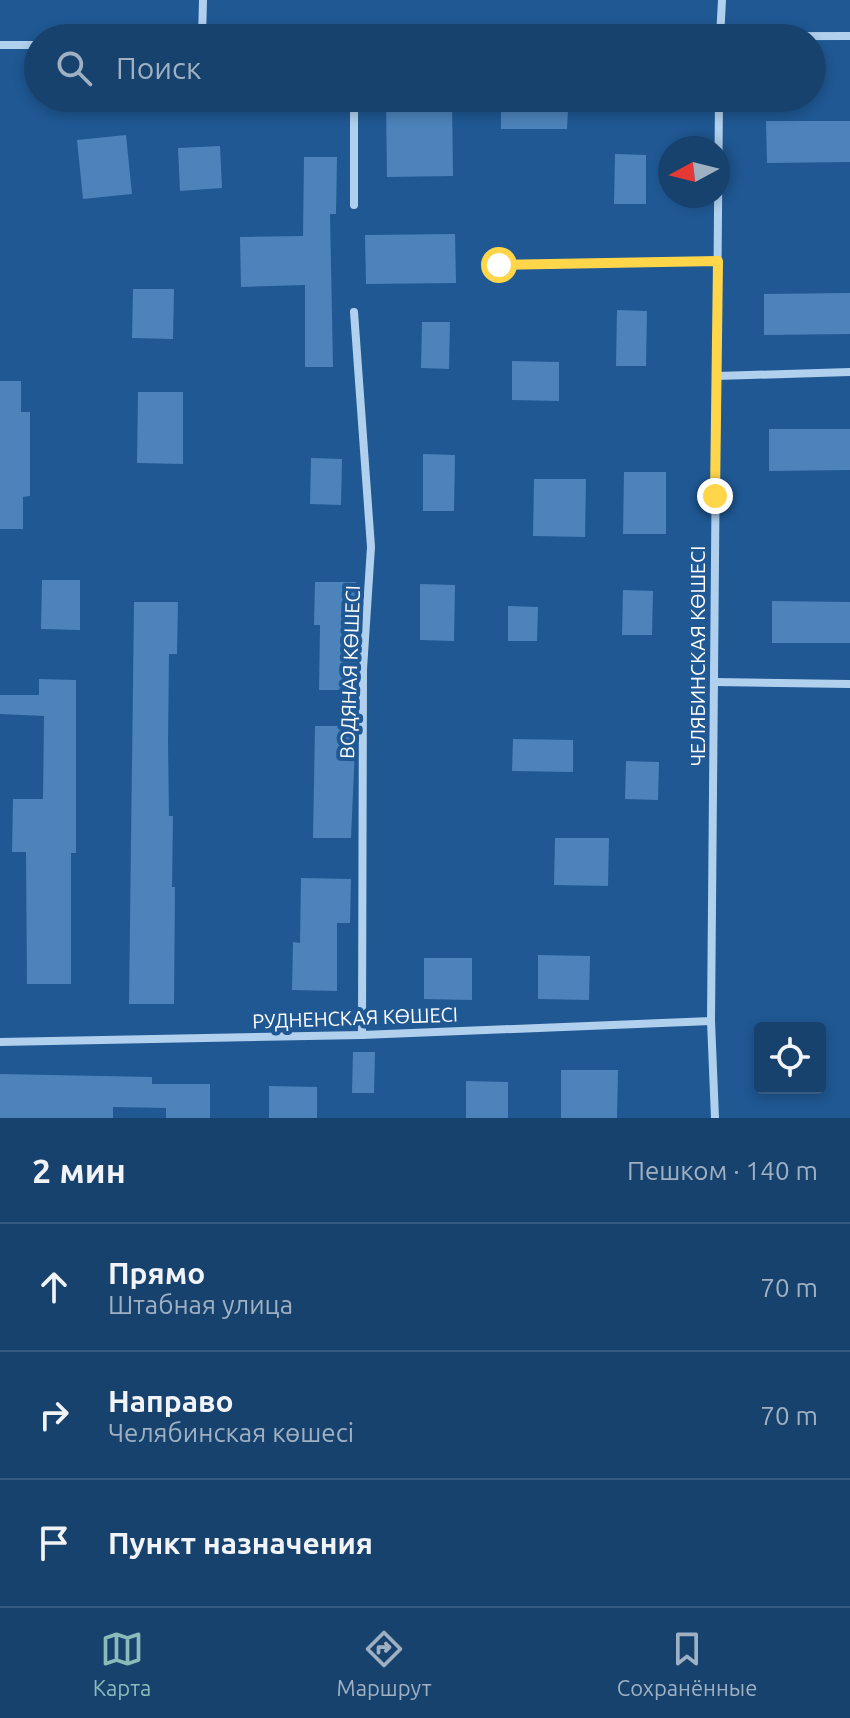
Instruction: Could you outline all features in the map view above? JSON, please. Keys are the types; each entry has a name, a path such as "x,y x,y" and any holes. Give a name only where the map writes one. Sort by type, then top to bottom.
{"street":[{"path":"202,24 203,0"},
{"path":"721,24 722,0"},
{"path":"826,36 850,36"},
{"path":"0,45 24,45"},
{"path":"354,112 354,205"},
{"name":"ЧЕЛЯБИНСКАЯ КӨШЕСІ","path":"715,1118 711,1021 719,112"},
{"path":"499,265 718,261"},
{"name":"ВОДЯНАЯ КӨШЕСІ","path":"354,312 371,547 363,669 362,1035"},
{"path":"717,376 850,372"},
{"path":"714,682 850,684"},
{"name":"РУДНЕНСКАЯ КӨШЕСІ","path":"0,1042 362,1035 711,1021"}],"building":[{"path":"386,112 452,112 453,176 387,177"},
{"path":"501,112 568,112 567,129 501,129"},
{"path":"766,121 850,121 850,162 767,163"},
{"path":"126,135 132,194 83,199 77,140"},
{"path":"220,146 222,188 180,191 178,148"},
{"path":"615,154 646,155 646,204 614,204"},
{"path":"304,157 337,157 336,214 330,214 333,367 305,367 305,285 241,287 240,237 303,236"},
{"path":"455,234 456,283 366,284 365,235"},
{"path":"133,289 174,289 173,339 132,338"},
{"path":"850,293 850,334 764,335 764,294"},
{"path":"617,310 647,311 646,366 616,366"},
{"path":"422,322 450,322 449,369 421,368"},
{"path":"512,361 559,362 559,401 512,400"},
{"path":"0,381 21,381 21,412 30,412 30,496 23,497 23,529 0,529"},
{"path":"138,392 183,392 183,464 137,463"},
{"path":"769,429 850,429 850,470 769,471"},
{"path":"423,454 455,455 454,511 423,511"},
{"path":"311,458 342,459 341,505 310,504"},
{"path":"624,472 666,472 666,534 623,534"},
{"path":"534,479 586,479 585,537 533,536"},
{"path":"42,580 80,580 80,630 41,629"},
{"path":"315,582 356,582 356,690 319,690 320,625 314,625"},
{"path":"420,584 455,585 454,641 420,640"},
{"path":"623,590 653,591 652,635 622,635"},
{"path":"772,601 850,602 850,643 772,643"},
{"path":"134,602 178,602 177,654 169,654 168,742 169,816 173,816 172,887 175,887 174,1004 129,1004"},
{"path":"508,606 538,607 537,641 508,641"},
{"path":"39,679 76,680 76,853 71,853 71,984 27,984 26,852 12,852 13,799 43,799 44,716 0,714 0,695 39,695"},
{"path":"315,726 356,726 351,838 313,838"},
{"path":"513,739 573,740 573,772 512,771"},
{"path":"626,761 659,762 658,800 625,799"},
{"path":"555,838 609,838 608,886 554,885"},
{"path":"301,878 351,879 350,923 337,923 337,991 292,990 293,942 300,943"},
{"path":"538,955 590,956 589,1000 538,999"},
{"path":"424,958 472,958 472,1000 424,999"},
{"path":"353,1052 375,1052 374,1093 352,1093"},
{"path":"561,1070 618,1070 617,1118 561,1118"},
{"path":"0,1074 152,1077 152,1084 210,1084 210,1118 166,1118 166,1108 113,1107 113,1118 0,1118"},
{"path":"466,1081 508,1082 508,1118 466,1118"},
{"path":"269,1086 317,1087 317,1118 269,1118"}],"route":[{"path":"499,265 718,261 715,496"}]}
